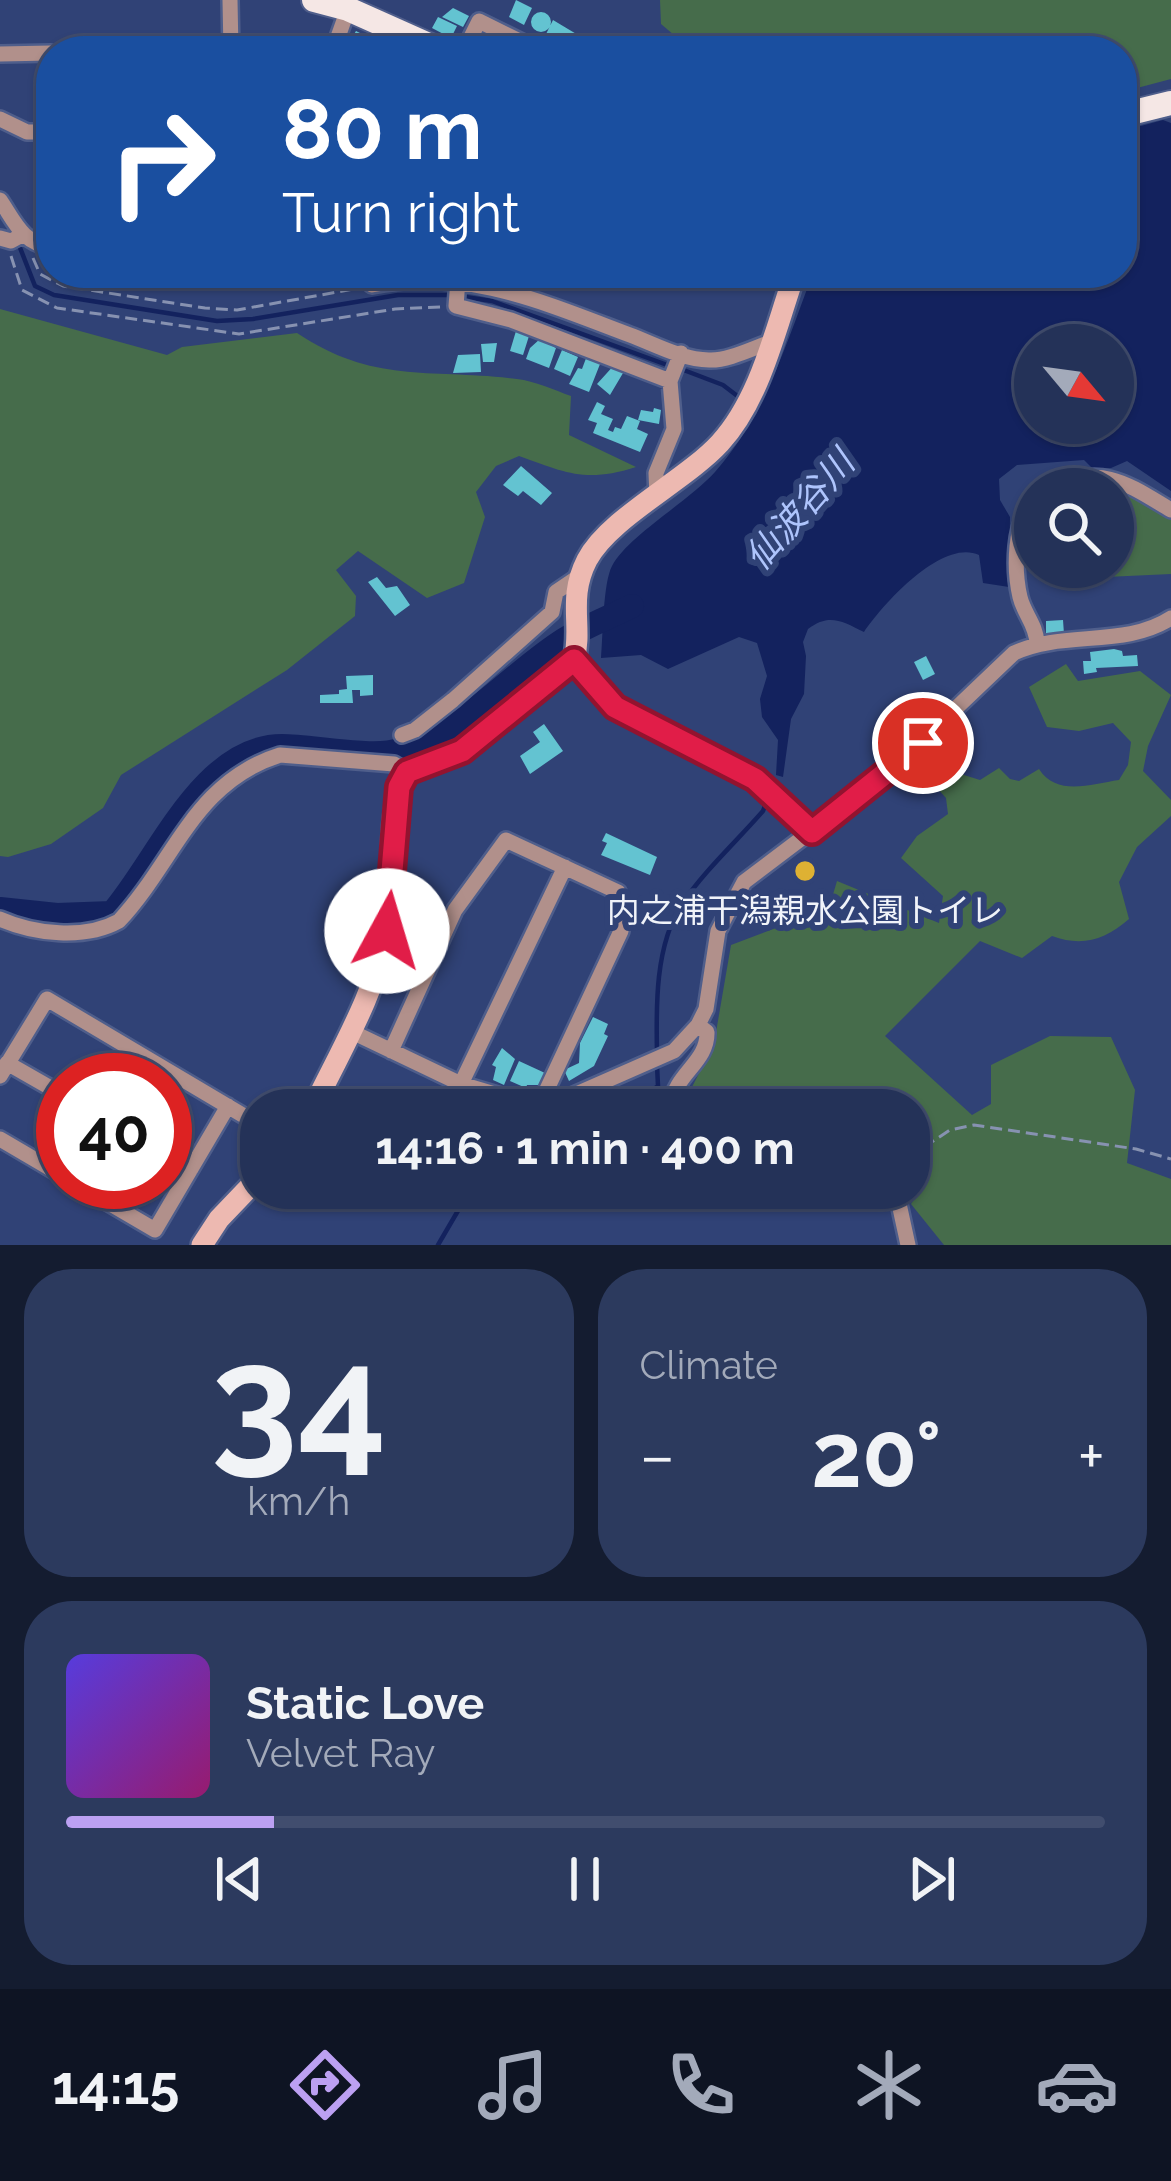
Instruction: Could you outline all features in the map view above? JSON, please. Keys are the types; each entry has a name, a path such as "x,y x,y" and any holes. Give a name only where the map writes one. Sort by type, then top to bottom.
{"main road":[{"path":"314,0 348,9 408,36"},
{"path":"1137,112 1171,103"}],"street":[{"path":"230,0 231,36"},
{"path":"338,36 348,9"},
{"path":"472,36 479,21 510,36"},
{"path":"0,54 36,53"},
{"path":"0,118 27,133 36,133"},
{"path":"0,200 10,239"},
{"path":"430,288 456,294 512,320 675,367 771,342"},
{"path":"790,288 758,379 723,440 603,538 580,578 574,607 575,655 615,707 755,779 812,832"},
{"path":"456,294 515,292 675,367"},
{"path":"657,496 656,473 674,429 675,367"},
{"path":"1134,488 1171,510"},
{"path":"402,735 453,700 552,612 556,592 580,578"},
{"path":"1020,588 1037,643"},
{"path":"589,1089 674,1051 698,1025 711,989 718,932 744,882 923,743 1014,653 1037,643 1139,632 1171,619"},
{"path":"322,1089 378,966 387,931 399,787 407,772 462,751 575,655"},
{"path":"0,919 21,928 74,933 105,929 118,921 206,800 234,775 266,760 280,755 394,764 407,772"},
{"path":"392,1051 454,910 506,840 618,892 621,932 547,1089"},
{"path":"461,1084 565,867"},
{"path":"36,1083 4,1069 47,999 240,1113"},
{"path":"676,1089 707,1047 707,1032 698,1025"},
{"path":"350,1031 475,1089"},
{"path":"192,1167 228,1106"},
{"path":"0,1139 36,1160"},
{"path":"202,1245 240,1197"},
{"path":"119,1209 155,1230 167,1209"},
{"path":"900,1209 908,1245"}],"path":[{"path":"10,239 36,269"},
{"path":"10,239 18,283 32,297 57,308 198,330 238,334 395,309 456,294"},
{"path":"87,288 237,310 356,288"},
{"path":"930,1143 950,1130 974,1124 1136,1149 1171,1159"}],"green space":[{"path":"660,0 1171,0 1171,79 1137,88 1137,36 675,36 661,24"},
{"path":"0,309 167,355 182,347 297,333 352,361 378,368 531,382 571,396 569,435 636,467 576,474 519,456 496,466 476,492 485,517 464,583 427,598 358,551 336,570 356,596 355,616 287,670 121,775 103,808 51,844 0,856"},
{"path":"1134,494 1171,515 1171,574 1134,576"},
{"path":"1066,664 1078,681 1140,671 1171,695 1148,746 1143,771 1171,800 1171,816 1137,847 1119,882 1129,919 1093,939 1052,936 1022,958 980,941 885,1036 972,1115 991,1104 991,1065 1050,1036 1111,1037 1135,1090 1127,1163 1171,1179 1171,1245 944,1245 915,1209 930,1209 930,1089 692,1087 714,1044 731,945 829,908 837,881 939,923 943,896 901,858 917,836 948,814 946,798 927,777 946,760 964,775 980,780 999,768 1019,781 1039,769 1046,778 1065,786 1119,780 1128,765 1131,742 1113,723 1079,731 1047,727 1029,687"}],"water":[{"path":"1163,120 1171,123 1171,491 1127,461 1111,468 1092,468 1084,460 1017,465 999,479 1000,500 1010,517 1009,587 983,583 979,555 964,552 948,556 915,577 864,632 829,620 808,629 803,642 804,694 791,719 783,777 776,775 778,740 762,717 760,699 767,676 757,643 739,637 668,669 641,655 601,658 612,566 631,543 715,472 748,427 807,288 1137,288 1137,127"}],"building":[{"path":"516,0 532,8 524,25 509,17"},
{"path":"453,8 469,16 463,27 442,17"},
{"path":"541,12 551,22 541,32 531,22"},
{"path":"438,17 457,26 452,36 432,28"},
{"path":"553,20 580,36 549,36"},
{"path":"516,331 529,336 523,355 510,351"},
{"path":"540,339 556,348 549,368 526,359"},
{"path":"497,343 494,362 483,362 481,344"},
{"path":"562,350 578,357 570,376 554,369"},
{"path":"588,353 602,359 589,392 569,384"},
{"path":"480,354 481,372 453,373 458,355"},
{"path":"616,363 626,368 610,395 597,384"},
{"path":"597,402 605,406 601,414 613,419 608,430 621,429 627,416 640,421 637,429 648,434 640,452 593,433 597,423 588,420"},
{"path":"654,408 661,410 659,424 638,420 641,410 653,412"},
{"path":"521,466 552,493 541,505 523,491 518,496 503,485"},
{"path":"377,577 386,588 397,586 410,605 395,616 368,582"},
{"path":"1063,620 1064,634 1046,635 1046,621"},
{"path":"1114,649 1123,656 1137,655 1138,666 1096,668 1097,672 1084,674 1083,661 1091,661 1090,652"},
{"path":"926,656 935,674 923,680 914,662"},
{"path":"373,675 373,695 360,696 360,690 352,690 353,703 320,703 320,695 347,689 346,676"},
{"path":"544,724 563,751 530,774 520,756 540,742 533,732"},
{"path":"606,833 657,857 650,875 601,855"},
{"name":"内之浦干潟親水公園トイレ","path":"805,862 814,871 805,880 796,871"},
{"path":"593,1017 608,1024 604,1034 608,1036 594,1066 569,1081 564,1070 579,1063 580,1043"},
{"path":"502,1048 515,1059 504,1085 493,1080 496,1067 492,1065"},
{"path":"519,1061 545,1073 540,1085 526,1088 510,1081"}],"waterway":[{"path":"17,240 36,286"},
{"path":"39,288 54,295 217,321 398,295 452,295 492,301 670,366"},
{"path":"681,369 723,385 740,398"},
{"name":"仙波谷川","path":"0,909 57,915 112,913 184,810 228,765 254,751 282,746 374,753 423,741 464,717 559,643 632,606"},
{"path":"657,1053 659,977 673,920 710,868 763,811 767,800"},
{"path":"654,1089 658,1086 657,1065"},
{"path":"438,1245 459,1209"}],"place":[{"name":"内之浦干潟親水公園トイレ","path":"805,871"}],"route":[{"path":"387,931 399,787 407,772 462,751 574,660 615,707 755,779 812,832 923,743"}]}
